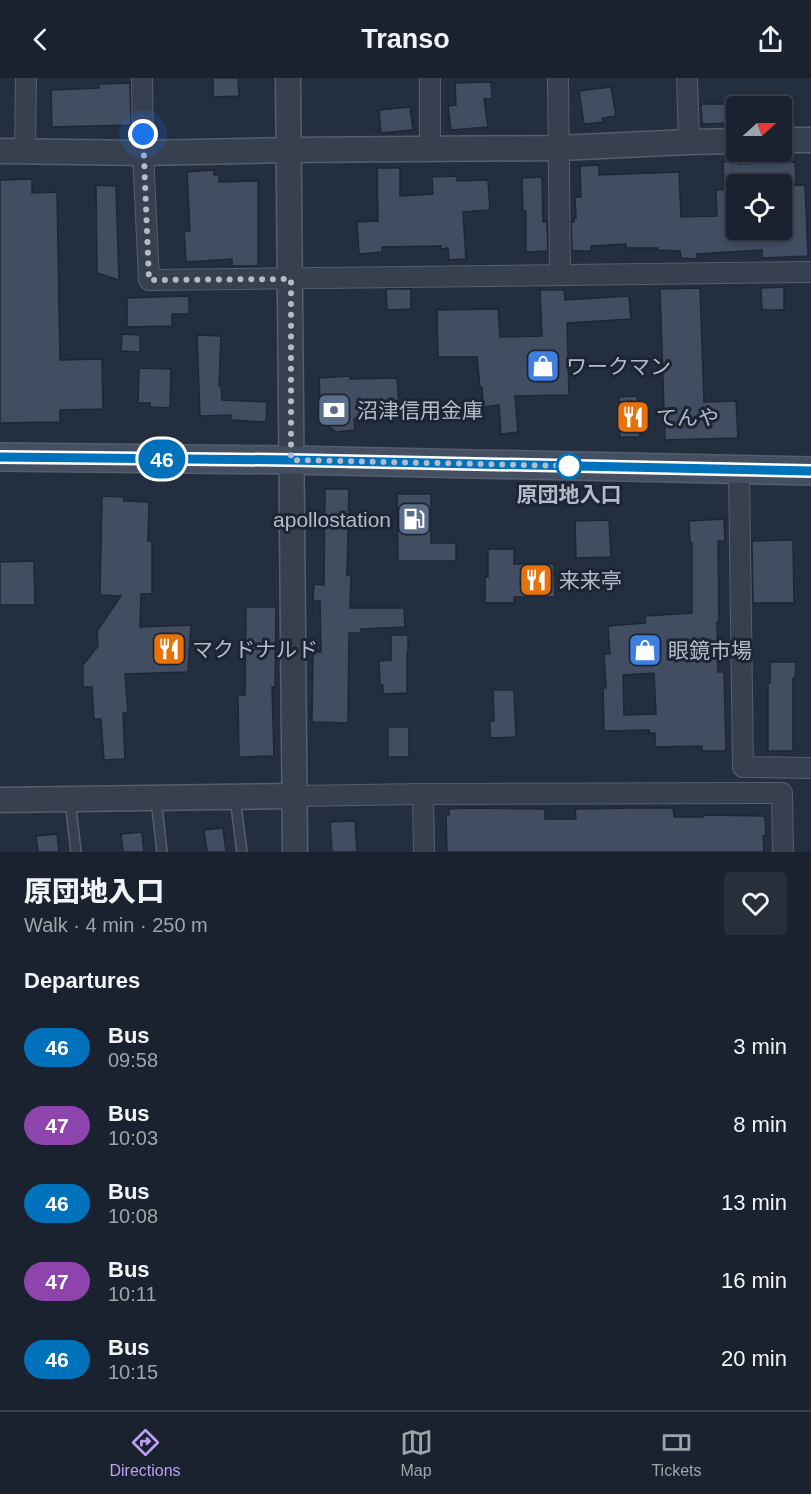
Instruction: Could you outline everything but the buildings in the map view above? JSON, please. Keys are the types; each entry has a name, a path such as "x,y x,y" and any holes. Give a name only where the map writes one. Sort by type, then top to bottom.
{"main road":[{"path":"0,457 291,460 811,471"}],"street":[{"path":"25,151 26,78"},
{"path":"142,78 149,280 811,272"},
{"path":"288,78 295,852"},
{"path":"430,78 430,149"},
{"path":"558,78 560,274"},
{"path":"687,78 689,142"},
{"path":"792,140 811,140"},
{"path":"0,151 143,153 559,148 726,141"},
{"path":"739,470 743,768 811,768"},
{"path":"0,800 423,794 782,793 783,852"},
{"path":"423,794 424,852"}],"lane":[{"path":"235,798 242,852"},
{"path":"156,799 162,852"},
{"path":"70,800 76,852"}],"bus line":[{"name":"46","path":"0,457 291,460 811,471"}],"place":[{"name":"ワークマン","path":"543,366"},
{"name":"沼津信用金庫","path":"334,410"},
{"name":"てんや","path":"633,417"},
{"name":"原団地入口","path":"569,466"},
{"name":"apollostation","path":"414,519"},
{"name":"来来亭","path":"536,580"},
{"name":"マクドナルド","path":"169,649"},
{"name":"眼鏡市場","path":"645,650"}],"route":[{"path":"143,134 149,280 291,279 291,460 574,466 569,466"}]}
